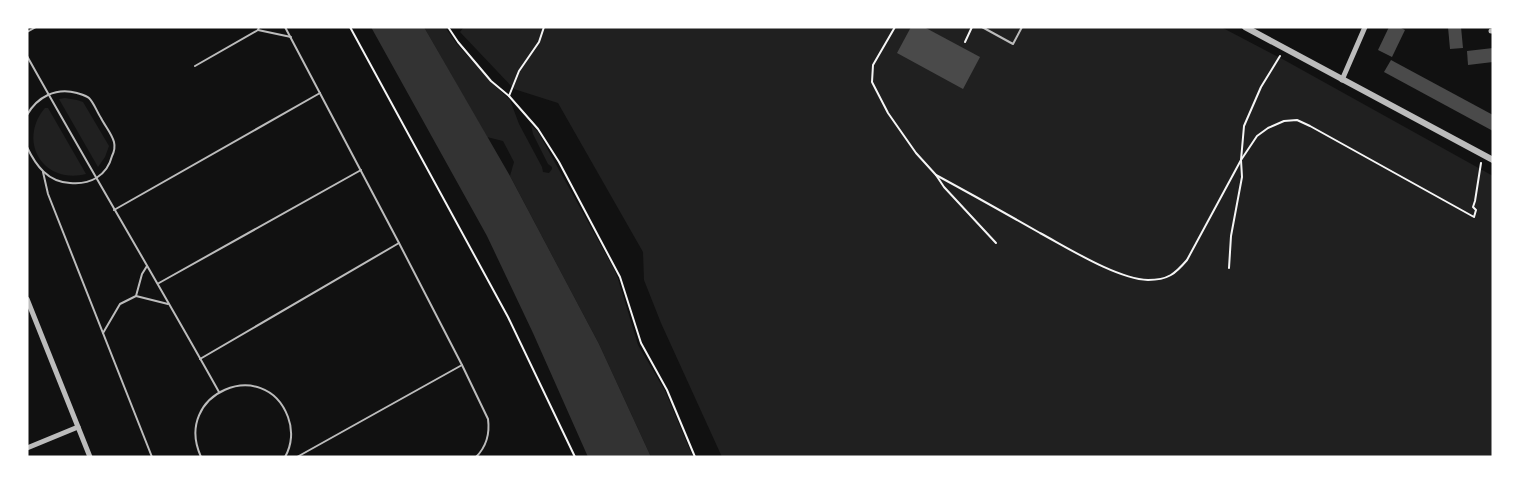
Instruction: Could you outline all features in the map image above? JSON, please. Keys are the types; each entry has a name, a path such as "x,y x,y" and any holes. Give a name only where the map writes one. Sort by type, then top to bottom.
{"street":[{"path":"1245,27 1493,160"},
{"path":"1342,80 1365,27"},
{"path":"27,299 90,457"},
{"path":"27,448 78,427"}],"lane":[{"path":"27,32 36,27"},
{"path":"285,27 399,243 488,419 487,440 476,457"},
{"path":"982,27 1013,44 1022,27"},
{"path":"195,66 259,28 291,37"},
{"path":"27,56 219,392"},
{"path":"27,115 36,103 48,94 64,91 78,93 89,98 114,143 111,161 104,173 96,179 81,183 57,181 43,172 27,150"},
{"path":"114,210 320,93"},
{"path":"158,284 361,170"},
{"path":"43,172 48,194 152,457"},
{"path":"200,359 399,243"},
{"path":"136,296 147,265"},
{"path":"103,333 120,304 136,296 170,304"},
{"path":"297,457 462,365"},
{"path":"201,457 195,440 197,422 205,405 219,392 228,388 248,386 267,391 275,397 287,413 291,442 285,457"}],"path":[{"path":"350,27 508,317 575,457"},
{"path":"448,27 491,81 509,96 538,129 558,162 620,277 641,343 667,390 695,457"},
{"path":"453,36 454,27"},
{"path":"509,96 519,71 539,42 543,27"},
{"path":"895,27 873,65 872,82 888,113 916,153 996,243"},
{"path":"965,42 972,27"},
{"path":"1229,268 1231,236 1242,177 1244,126 1262,87 1285,48"},
{"path":"936,175 1084,257 1122,275 1147,280 1170,276 1178,271 1187,260 1241,160 1257,136 1284,121 1296,120 1310,126 1474,217 1476,210 1473,207 1482,154"}],"shaded area":[{"path":"371,27 424,27 510,176 599,344 651,457 588,457 487,236"},
{"path":"424,27 445,27 456,43 510,100 519,124 543,172 549,173 552,167 548,164 533,134 531,125 538,132 614,269 638,345 665,391 693,457 651,457 599,344 510,176 514,162 503,141 487,137"},
{"path":"464,27 1221,27 1493,176 1493,457 722,457 644,280 643,252 558,103 514,89 460,32"},
{"path":"59,99 83,102 109,146 98,167"},
{"path":"45,108 48,108 86,174 71,176 58,173 47,167 39,158 34,146 34,134 37,121"}],"building":[{"path":"911,27 924,27 980,57 963,89 897,53"},
{"path":"1389,27 1399,27 1405,30 1392,57 1378,50"},
{"path":"1448,27 1461,27 1463,48 1450,49"},
{"path":"1493,48 1493,62 1468,65 1467,51"},
{"path":"1391,60 1493,115 1493,131 1384,72"}]}
